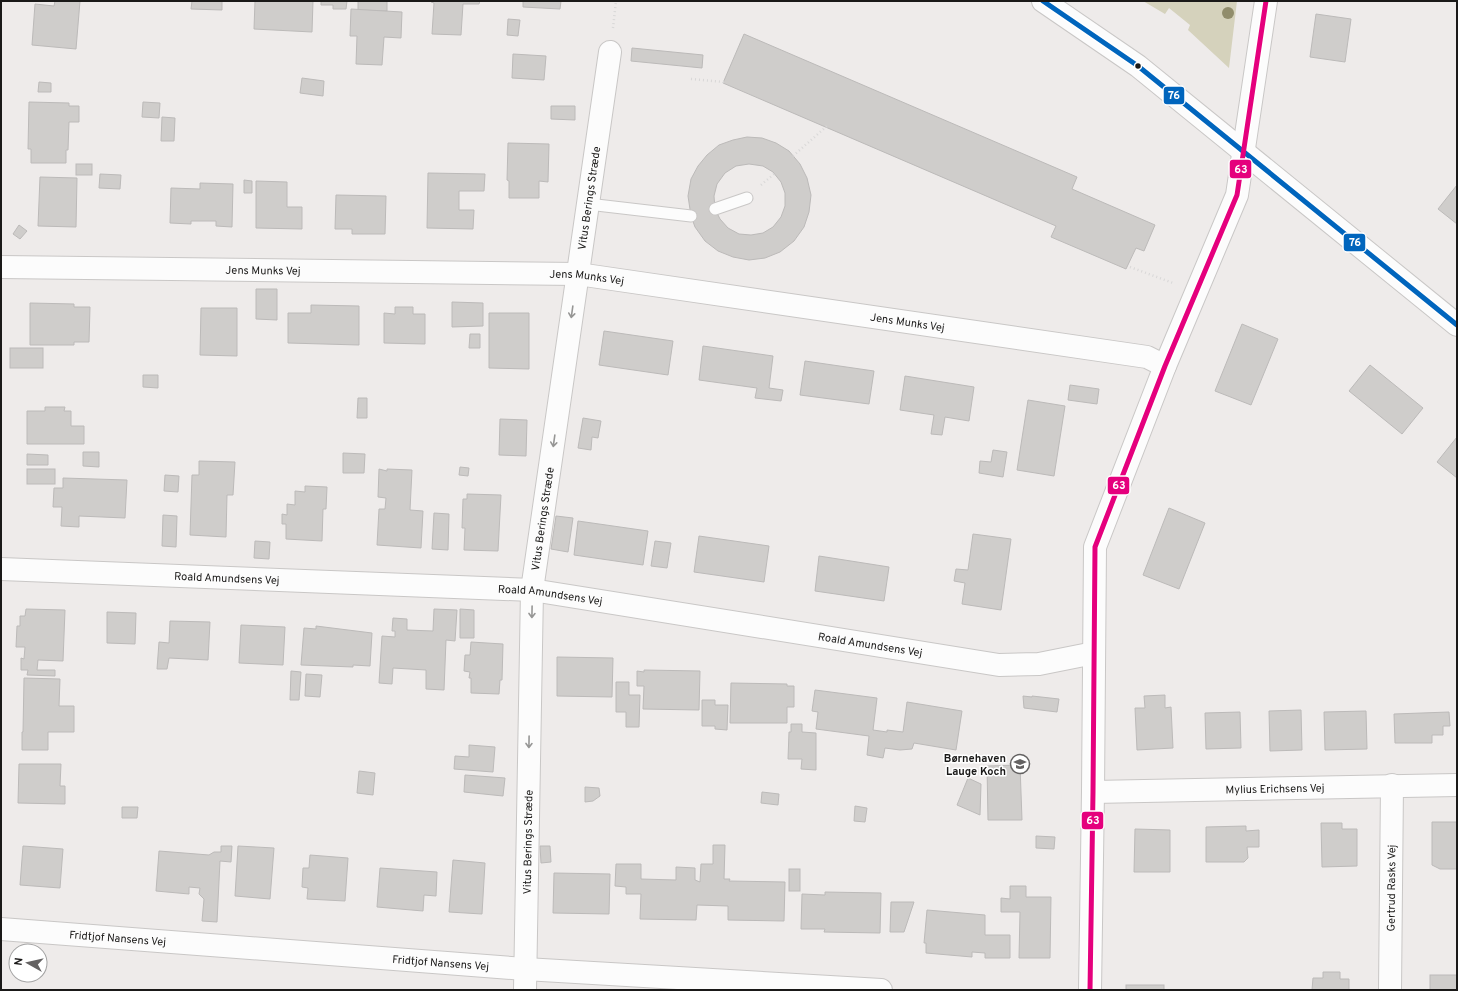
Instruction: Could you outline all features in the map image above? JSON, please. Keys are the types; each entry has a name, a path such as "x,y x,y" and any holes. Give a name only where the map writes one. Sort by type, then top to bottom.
{"street":[{"path":"1032,1 1048,5 1138,66 1457,325"},
{"path":"1090,990 1095,547 1165,366 1237,195 1266,1"},
{"name":"Vitus Berings Stræde","path":"525,979 532,590 610,52"},
{"name":"Jens Munks Vej","path":"1,267 578,274 1147,357 1165,366"},
{"name":"Roald Amundsens Vej","path":"1,569 532,590 999,665 1039,664 1094,653"},
{"name":"Mylius Erichsens Vej","path":"1093,792 1457,784"},
{"name":"Gertrud Rasks Vej","path":"1390,990 1392,785"},
{"name":"Fridtjof Nansens Vej","path":"1,929 525,979 880,990"}],"lane":[{"path":"715,209 747,198"},
{"path":"588,204 691,216"}],"path":[{"path":"691,79 724,82"},
{"path":"793,156 827,126"},
{"path":"1130,267 1196,291"}],"shaded area":[{"path":"1143,1 1237,1 1229,68 1188,30 1190,25 1169,8 1165,14"}],"building":[{"path":"55,1 80,1 76,49 32,45 35,4 54,6"},
{"path":"192,1 222,1 222,10 191,9"},
{"path":"255,1 313,1 312,32 254,29"},
{"path":"321,1 347,1 346,9 333,9 333,5 321,5"},
{"path":"358,1 387,1 387,11 358,10"},
{"path":"431,1 480,1 479,4 463,4 461,35 432,34 434,3"},
{"path":"523,1 561,1 560,9 523,7"},
{"path":"351,9 402,12 401,38 384,37 382,65 356,64 357,36 350,36"},
{"path":"1316,14 1351,19 1345,62 1310,57"},
{"path":"508,19 520,20 518,36 507,35"},
{"path":"744,34 1077,177 1072,189 1155,225 1144,251 1136,248 1126,269 1051,237 1056,226 723,83"},
{"path":"632,48 703,55 702,68 631,61"},
{"path":"513,54 546,56 544,80 512,78"},
{"path":"302,78 324,81 323,96 300,93"},
{"path":"39,82 51,83 51,92 38,92"},
{"path":"29,102 69,103 69,106 79,106 79,122 69,122 66,163 31,163 31,149 28,149"},
{"path":"143,102 160,103 159,118 142,117"},
{"path":"551,106 575,106 575,120 551,119"},
{"path":"162,117 175,118 174,141 161,141"},
{"path":"747,137 762,138 776,143 789,151 800,164 807,178 811,195 809,212 804,227 794,241 780,252 765,258 749,260 733,257 718,251 705,241 695,227 691,216 688,196 691,179 698,166 707,155 719,145","holes":["749,164 763,166 773,172 781,182 785,193 785,206 781,217 773,227 763,233 751,235 739,234 728,228 720,219 715,209 714,196 717,184 725,173 736,166"]},
{"path":"508,143 549,144 548,182 539,181 539,198 509,198 509,181 507,180"},
{"path":"76,164 92,164 92,175 76,175"},
{"path":"428,173 485,174 484,191 459,191 459,210 474,210 473,229 427,228"},
{"path":"100,174 121,175 120,189 99,188"},
{"path":"40,177 77,178 76,227 38,226"},
{"path":"244,180 252,181 252,193 244,193"},
{"path":"256,181 287,182 287,207 302,207 302,229 256,228"},
{"path":"200,183 233,184 232,227 216,226 216,221 191,221 191,224 170,223 171,188 200,189"},
{"path":"1457,185 1457,224 1438,209"},
{"path":"336,195 386,196 385,234 352,234 352,229 335,229"},
{"path":"19,225 27,231 20,239 13,234"},
{"path":"256,289 277,289 277,320 256,319"},
{"path":"452,302 483,303 483,326 452,327"},
{"path":"30,303 74,304 74,307 90,307 89,342 74,342 74,345 30,345"},
{"path":"311,305 359,306 359,345 288,343 288,313 311,313"},
{"path":"395,307 413,307 413,314 425,314 425,344 384,343 384,313 395,314"},
{"path":"201,308 237,308 237,356 200,355"},
{"path":"489,313 529,313 529,369 489,368"},
{"path":"1242,324 1278,339 1251,405 1215,391"},
{"path":"604,331 673,341 668,375 599,365"},
{"path":"470,334 480,334 480,348 469,348"},
{"path":"703,346 773,356 769,388 783,390 781,401 755,398 757,388 699,380"},
{"path":"10,348 43,348 43,368 10,368"},
{"path":"805,361 874,371 869,404 800,395"},
{"path":"1370,365 1423,408 1402,434 1349,391"},
{"path":"143,375 158,375 158,388 143,387"},
{"path":"905,376 974,387 969,421 945,417 942,435 931,434 934,415 900,410"},
{"path":"1070,385 1099,389 1097,404 1068,400"},
{"path":"358,398 367,398 367,418 357,418"},
{"path":"1028,400 1065,406 1054,476 1017,470"},
{"path":"45,407 65,407 64,411 71,411 71,426 84,426 84,444 27,444 27,411 45,411"},
{"path":"583,418 601,421 598,438 592,437 591,450 578,448"},
{"path":"500,419 527,420 526,456 499,455"},
{"path":"1457,437 1457,478 1437,462"},
{"path":"993,450 1007,452 1003,477 979,473 980,461 991,462"},
{"path":"83,452 99,452 99,467 83,466"},
{"path":"343,453 365,454 364,473 343,473"},
{"path":"27,454 48,455 48,465 27,465"},
{"path":"199,461 235,462 233,495 227,495 226,537 190,535 192,475 199,475"},
{"path":"460,467 469,468 468,476 459,475"},
{"path":"27,469 55,469 55,484 27,484"},
{"path":"379,469 387,471 387,469 412,470 410,510 423,511 421,548 377,545 379,509 385,509 386,498 378,497"},
{"path":"165,475 179,476 178,492 164,491"},
{"path":"63,478 127,480 125,518 79,516 79,527 61,526 62,507 53,507 54,488 63,488"},
{"path":"305,486 327,487 326,509 323,509 322,541 286,539 286,524 282,524 282,514 287,515 287,504 295,505 295,491 305,492"},
{"path":"467,494 501,495 498,551 464,550 465,528 462,528 463,499 467,499"},
{"path":"1169,508 1205,523 1179,589 1143,575"},
{"path":"434,513 449,514 448,550 432,549"},
{"path":"163,515 177,516 176,547 162,546"},
{"path":"556,516 573,518 568,552 551,549"},
{"path":"578,521 648,531 643,565 574,555"},
{"path":"973,534 1011,539 1001,610 962,604 965,583 954,581 956,569 968,570"},
{"path":"699,536 769,546 764,582 694,572"},
{"path":"255,541 270,542 269,559 254,558"},
{"path":"655,541 671,543 667,568 651,566"},
{"path":"819,556 889,567 884,601 815,591"},
{"path":"26,609 65,610 63,661 38,660 37,670 55,670 55,676 27,675 28,670 21,670 21,658 24,659 25,647 16,647 17,626 20,626 20,616 25,616"},
{"path":"434,609 457,610 455,641 446,640 444,690 426,689 426,670 393,668 392,684 379,683 382,636 395,637 395,631 392,631 393,618 407,619 407,630 433,631"},
{"path":"460,609 474,610 474,638 460,638"},
{"path":"107,612 136,613 135,644 107,643"},
{"path":"170,621 210,622 208,660 169,658 167,669 157,669 159,642 169,643"},
{"path":"241,625 285,627 283,665 239,663"},
{"path":"316,626 372,633 370,666 353,665 353,667 301,665 304,628 316,629"},
{"path":"471,642 503,644 502,680 500,680 499,694 471,693 471,678 469,678 470,672 464,671 465,655 470,655"},
{"path":"557,657 613,658 612,697 557,696"},
{"path":"644,670 700,671 699,710 643,709 644,686 637,686 637,671 644,672"},
{"path":"291,671 301,672 299,700 290,700"},
{"path":"306,674 322,675 320,697 305,696"},
{"path":"24,678 60,679 59,706 74,706 74,732 48,732 48,750 22,750"},
{"path":"616,682 629,682 629,695 640,695 639,727 626,727 626,712 616,712"},
{"path":"731,683 787,684 787,686 794,686 794,707 787,707 787,723 730,723"},
{"path":"815,690 877,698 873,730 887,732 887,730 903,732 907,702 962,711 956,750 914,743 912,749 900,750 885,748 883,758 867,755 869,736 816,729 818,712 812,711"},
{"path":"1165,695 1165,708 1171,707 1173,748 1137,750 1135,708 1145,708 1144,696"},
{"path":"1023,696 1059,699 1057,712 1024,708"},
{"path":"702,700 715,700 715,705 728,705 727,730 715,729 715,726 702,726"},
{"path":"1301,710 1302,750 1270,751 1269,711"},
{"path":"1366,711 1367,749 1325,750 1324,712"},
{"path":"1240,712 1241,748 1206,749 1205,713"},
{"path":"1449,712 1450,726 1443,726 1443,735 1432,735 1432,743 1395,743 1394,714"},
{"path":"791,724 802,724 802,732 816,733 816,770 801,769 802,759 788,759 789,732 791,732"},
{"path":"469,745 495,747 493,772 454,769 455,756 469,757"},
{"path":"19,764 61,764 60,786 65,786 65,804 18,803"},
{"path":"1020,765 1022,820 988,820 987,766"},
{"path":"359,771 375,773 373,795 357,793"},
{"path":"465,775 505,778 503,796 464,792"},
{"path":"968,778 981,784 980,815 957,805"},
{"path":"585,787 599,788 600,796 593,801 585,802"},
{"path":"762,792 779,794 778,805 761,803"},
{"path":"855,806 867,808 865,822 854,821"},
{"path":"122,807 138,807 137,818 122,818"},
{"path":"1432,822 1457,822 1457,869 1440,869 1432,865"},
{"path":"1321,823 1342,823 1342,829 1357,829 1357,866 1322,867"},
{"path":"1246,826 1246,831 1259,830 1259,847 1247,847 1248,858 1244,862 1206,862 1206,827"},
{"path":"1135,829 1170,830 1170,872 1134,872"},
{"path":"1036,836 1055,837 1054,849 1036,848"},
{"path":"713,845 725,845 724,879 730,879 729,881 785,882 784,921 728,920 728,906 697,905 696,920 640,919 641,894 626,894 626,887 615,886 616,864 641,864 641,879 676,880 676,867 695,868 695,880 700,882 701,864 713,864"},
{"path":"23,846 63,849 60,888 20,885"},
{"path":"221,846 232,846 231,862 220,861 217,922 202,921 204,899 199,894 200,888 189,887 189,894 156,891 159,851 209,855 214,852 221,852"},
{"path":"238,846 274,848 270,899 235,896"},
{"path":"540,846 550,846 551,862 541,863"},
{"path":"310,855 348,858 345,901 307,899 308,888 302,887 303,868 309,868"},
{"path":"453,860 485,863 482,914 449,912"},
{"path":"380,868 437,872 436,896 424,895 423,911 377,907"},
{"path":"789,869 800,869 800,891 789,891"},
{"path":"554,873 610,874 609,914 553,913"},
{"path":"1010,886 1026,886 1026,897 1051,897 1050,958 1019,958 1020,912 1001,912 1001,898 1010,899"},
{"path":"825,892 881,893 880,933 824,932 825,929 801,929 802,894 825,895"},
{"path":"891,902 914,902 904,932 890,932"},
{"path":"927,910 985,915 985,935 1010,935 1010,958 985,958 985,953 972,952 972,957 926,953 926,943 924,943"},
{"path":"1323,972 1340,972 1340,979 1349,979 1349,990 1312,990 1313,978 1323,978"},
{"path":"1430,975 1457,975 1457,990 1430,990"},
{"path":"1126,985 1164,985 1164,990 1126,990"}],"transit line":[{"name":"76","path":"1043,1 1138,66 1457,325"},
{"name":"63","path":"1090,990 1095,547 1165,366 1237,195 1266,1"}],"place":[{"name":"Børnehaven Lauge Koch","path":"1020,764"}]}
